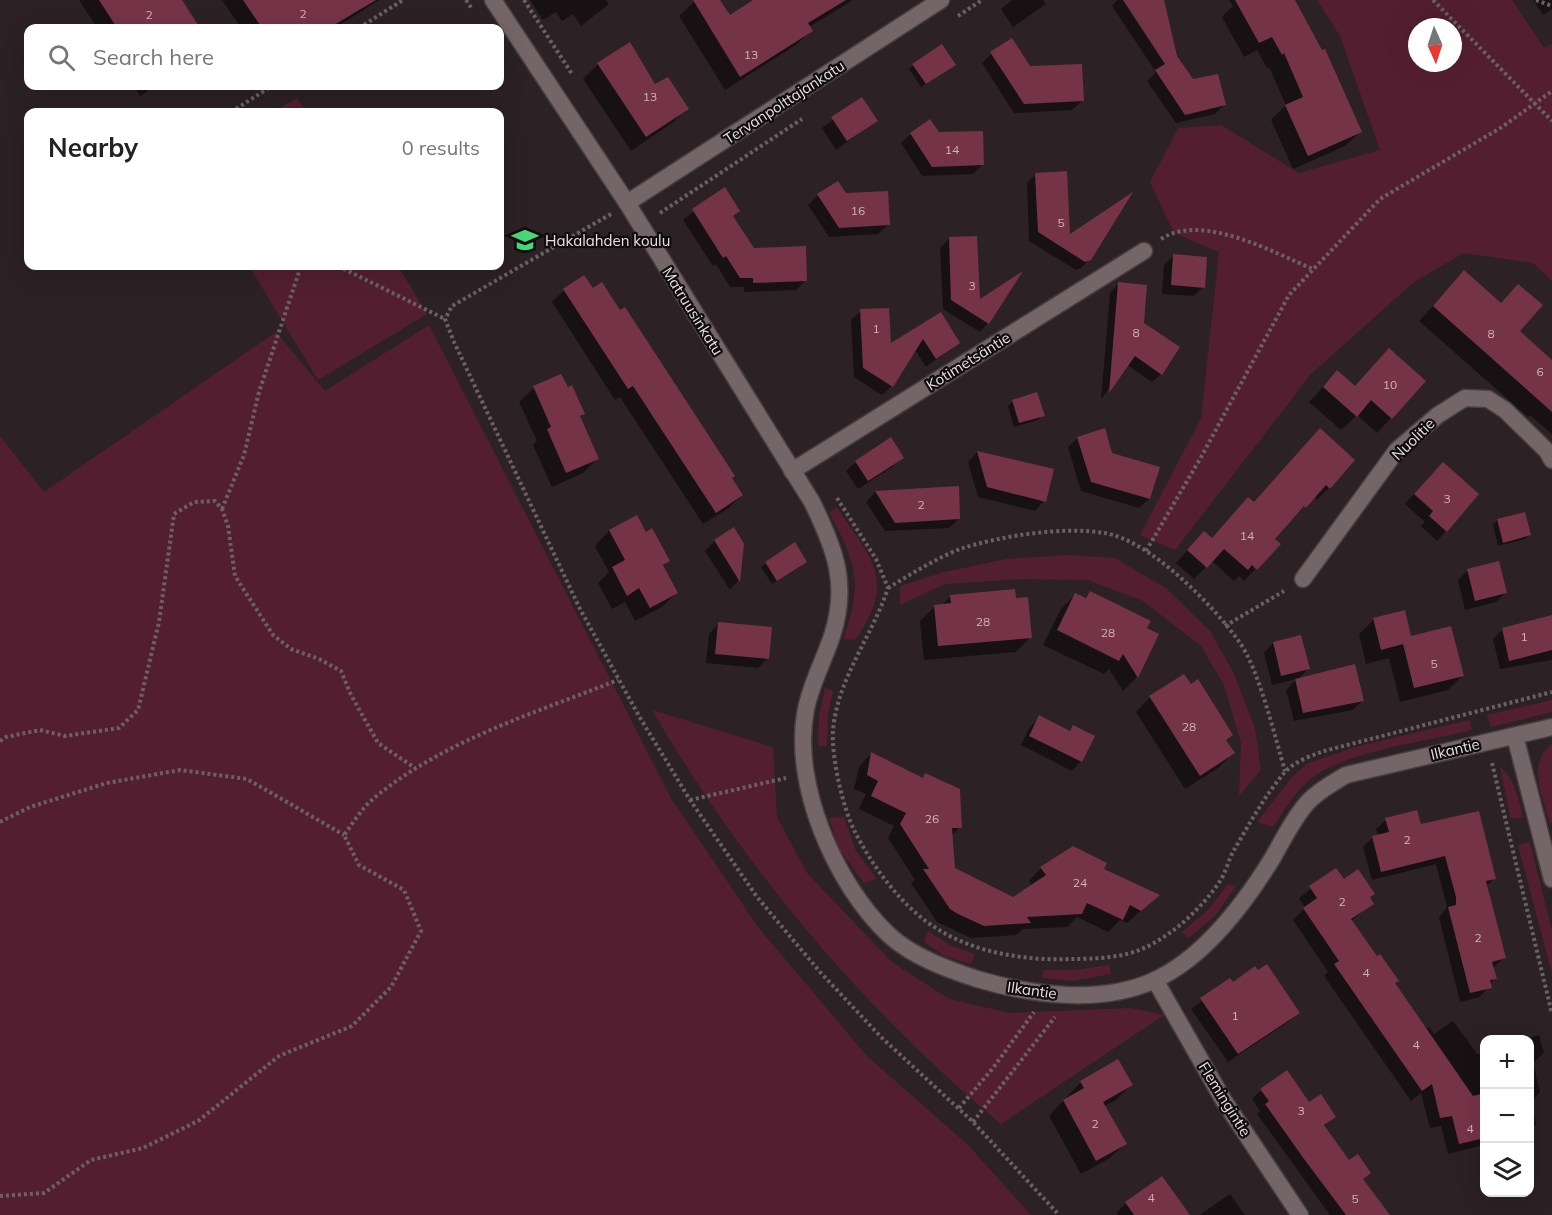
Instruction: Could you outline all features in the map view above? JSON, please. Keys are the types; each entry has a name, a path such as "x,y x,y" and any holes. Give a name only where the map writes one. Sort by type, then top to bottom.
{"street":[{"name":"Matruusinkatu","path":"493,0 627,203 812,502"},
{"name":"Tervanpolttajankatu","path":"627,203 941,0"},
{"name":"Kotimetsäntie","path":"792,471 1144,251"},
{"name":"Nuolitie","path":"1303,579 1397,450 1438,415 1465,398 1488,399 1505,410 1547,451 1552,460"},
{"name":"Ilkantie","path":"812,502 833,546 839,572 839,591 832,635 806,710 804,744 815,818 825,842 862,902 890,935 919,955 952,971 994,984 1072,995 1122,991 1155,980 1197,952 1223,925 1266,869 1307,803 1321,790 1346,775 1552,727"},
{"path":"1515,736 1552,879"},
{"name":"Flemingintie","path":"1155,980 1224,1101 1300,1215"}],"path":[{"path":"365,24 403,0"},
{"path":"1433,0 1552,121"},
{"path":"1536,0 1552,6"},
{"path":"237,108 266,90"},
{"path":"1146,551 1200,459 1289,295 1380,199 1502,127 1552,91"},
{"path":"647,190 666,223"},
{"path":"446,319 452,306 627,203"},
{"path":"1144,251 1165,236 1185,229 1230,235 1313,269"},
{"path":"222,509 244,455 259,392 300,270"},
{"path":"346,270 446,319 580,609 618,680 690,800 757,897 820,972 881,1037 973,1122 1059,1215"},
{"path":"835,495 876,559 888,588"},
{"path":"0,741 6,737 40,730 65,736 119,728 138,711 159,622 174,514 194,502 215,501 222,509 228,526 235,576 273,635 291,649 319,659 341,671 351,695 378,743 415,768"},
{"path":"1285,771 1252,670 1241,644 1204,600 1178,576 1146,551 1106,533 1029,534 962,549 935,561 888,588 870,633 849,669 839,695 833,732 837,768 854,831 908,906 936,929 965,942 1041,960 1099,958 1142,949 1182,924 1220,880 1232,853 1285,771 1300,761 1324,751 1552,692"},
{"path":"1225,626 1303,579"},
{"path":"344,835 371,801 415,768 496,729 618,680"},
{"path":"1479,710 1552,1014"},
{"path":"690,800 837,768"},
{"path":"0,822 30,807 107,783 180,770 248,779 344,835 359,865 404,890 421,931 392,987 352,1026 279,1056 198,1121 142,1148 91,1160 44,1192 0,1197"},
{"path":"959,1108 993,1068 1048,993"},
{"path":"973,1122 1072,995"}],"shaded area":[{"path":"1317,0 1512,0 1544,48 1552,44 1552,281 1533,263 1464,253 1414,282 1311,374 1175,550 1140,535 1201,418 1219,252 1174,233 1150,182 1178,128 1221,125 1299,173 1380,150 1340,36"},
{"path":"297,98 303,108 280,108"},
{"path":"251,270 400,270 427,314 318,380"},
{"path":"429,325 671,798 758,927 867,1056 968,1145 1031,1215 0,1215 0,436 44,492 276,332 325,391"},
{"path":"837,508 870,557 877,586 875,602 868,620 855,640 843,639 850,620 855,588 854,574 846,545 829,512"},
{"path":"1068,555 1115,558 1167,589 1211,632 1234,674 1255,728 1261,770 1239,796 1241,743 1224,685 1201,646 1143,601 1088,580 1023,579 945,584 900,605 900,586 944,572 1006,559"},
{"path":"825,688 833,691 828,715 827,746 818,746 819,715"},
{"path":"1552,700 1552,712 1491,727 1487,715"},
{"path":"652,710 773,747 777,817 807,873 892,962 949,999 1010,1013 1131,1008 1164,1015 1001,1124 900,1032 808,932 726,825"},
{"path":"1470,720 1472,730 1390,748 1328,768 1301,788 1273,827 1257,822 1292,777 1308,763 1358,746"},
{"path":"1552,744 1552,822 1550,823 1538,771 1544,752"},
{"path":"1500,767 1509,777 1518,796 1523,817 1511,819"},
{"path":"844,817 856,851 877,879 864,883 839,849 829,818"},
{"path":"1530,842 1552,931 1552,974 1518,845"},
{"path":"1228,884 1236,886 1216,915 1189,938 1182,932 1209,909"},
{"path":"928,931 952,946 975,954 971,964 946,957 924,942"},
{"path":"1109,965 1111,974 1073,981 1042,978 1043,970 1074,970"}],"building":[{"path":"99,0 182,0 197,24 114,24"},
{"path":"243,0 376,0 336,24 259,24"},
{"path":"693,0 720,0 730,15 753,0 846,0 808,23 813,31 740,77"},
{"path":"1123,0 1164,0 1177,56 1193,79 1218,74 1226,105 1185,115 1155,70 1165,64"},
{"path":"1235,0 1295,0 1322,50 1325,49 1362,132 1308,156 1285,105 1303,97 1284,53 1282,55 1272,37 1259,43"},
{"path":"1012,38 1030,66 1082,64 1084,101 1024,104 990,52"},
{"path":"630,42 655,84 668,77 689,109 646,137 597,63"},
{"path":"942,44 956,65 926,84 912,64"},
{"path":"862,97 878,121 847,141 831,117"},
{"path":"930,119 939,132 983,131 984,165 932,167 910,133"},
{"path":"1067,171 1070,234 1133,192 1091,260 1085,262 1038,232 1035,173"},
{"path":"838,181 846,193 888,191 890,225 839,228 817,194"},
{"path":"725,187 740,211 733,216 754,248 806,246 807,281 753,283 753,278 740,278 726,256 723,258 692,209"},
{"path":"977,236 980,299 1023,271 989,324 951,300 949,237"},
{"path":"1173,254 1207,257 1205,288 1171,285"},
{"path":"1464,270 1501,303 1518,284 1543,305 1520,331 1552,360 1552,412 1433,306"},
{"path":"584,275 593,288 602,282 620,310 625,307 735,476 732,478 743,495 716,513 633,386 628,389 563,289"},
{"path":"1118,282 1147,285 1144,323 1180,347 1162,375 1135,356 1109,393"},
{"path":"889,308 891,343 941,312 960,343 936,359 923,339 893,387 863,368 860,309"},
{"path":"1389,348 1426,381 1392,419 1371,400 1357,417 1323,387 1337,370 1355,386"},
{"path":"561,374 568,387 572,385 585,414 580,416 599,459 566,473 547,429 551,427 533,386"},
{"path":"1037,392 1045,416 1019,423 1012,400"},
{"path":"1105,428 1112,453 1160,467 1150,499 1091,482 1077,437"},
{"path":"1320,428 1355,460 1330,489 1326,485 1306,508 1304,506 1275,539 1281,544 1257,570 1252,565 1248,570 1224,549 1207,568 1187,550 1204,531 1212,538 1248,497 1254,502"},
{"path":"891,437 904,458 868,481 855,461"},
{"path":"977,451 1054,469 1046,502 987,487"},
{"path":"1443,462 1479,494 1447,532 1429,516 1433,511 1414,494"},
{"path":"959,486 960,519 895,523 875,491"},
{"path":"1525,512 1531,535 1503,543 1497,519"},
{"path":"637,515 646,532 652,528 670,561 663,565 678,593 650,608 639,588 627,596 612,567 625,560 609,530"},
{"path":"734,527 744,544 740,582 714,540"},
{"path":"795,542 807,562 777,581 765,562"},
{"path":"1499,561 1507,593 1475,601 1467,569"},
{"path":"1015,589 1016,598 1028,597 1032,638 938,646 934,605 951,603 950,595"},
{"path":"1090,591 1151,621 1147,628 1159,634 1138,678 1123,654 1119,661 1057,630 1075,593 1086,598"},
{"path":"1405,610 1411,636 1451,626 1464,676 1414,688 1403,644 1381,650 1373,618"},
{"path":"1552,615 1552,650 1509,661 1502,628"},
{"path":"718,622 772,627 769,659 715,654"},
{"path":"1301,635 1310,669 1281,676 1273,642"},
{"path":"1355,664 1364,701 1303,713 1295,679"},
{"path":"1184,674 1191,684 1198,679 1233,735 1226,740 1235,753 1200,776 1149,696"},
{"path":"1039,715 1070,731 1073,725 1095,736 1082,762 1029,736"},
{"path":"871,752 923,778 925,773 960,789 962,828 952,828 955,868 1013,897 1046,875 1040,867 1073,846 1107,863 1104,869 1160,895 1141,911 1130,905 1123,920 1087,903 1082,914 1027,917 1031,923 984,926 958,914 950,909 923,869 929,869 900,824 906,813 871,796 878,781 867,775"},
{"path":"1417,810 1421,824 1479,811 1496,879 1486,881 1506,958 1492,962 1497,979 1490,980 1492,988 1470,993 1448,907 1456,905 1456,897 1445,856 1381,872 1372,836 1389,832 1385,818"},
{"path":"1336,868 1344,879 1358,869 1375,894 1370,897 1374,904 1351,919 1377,956 1380,954 1399,981 1395,983 1473,1096 1480,1094 1480,1139 1459,1144 1452,1116 1440,1118 1432,1084 1422,1091 1334,964 1339,961 1303,908 1317,898 1309,886"},
{"path":"1267,964 1300,1013 1238,1054 1200,998 1230,978 1233,982 1255,966 1258,970"},
{"path":"1118,1059 1133,1085 1103,1102 1127,1144 1096,1161 1063,1100 1084,1088 1080,1081"},
{"path":"1287,1070 1309,1102 1321,1094 1336,1117 1324,1125 1349,1160 1358,1154 1371,1173 1363,1179 1390,1215 1346,1215 1304,1159 1265,1104 1269,1101 1260,1089"},
{"path":"1162,1176 1190,1215 1134,1215 1125,1202"}],"place":[{"name":"Hakalahden koulu","path":"525,240"}]}
